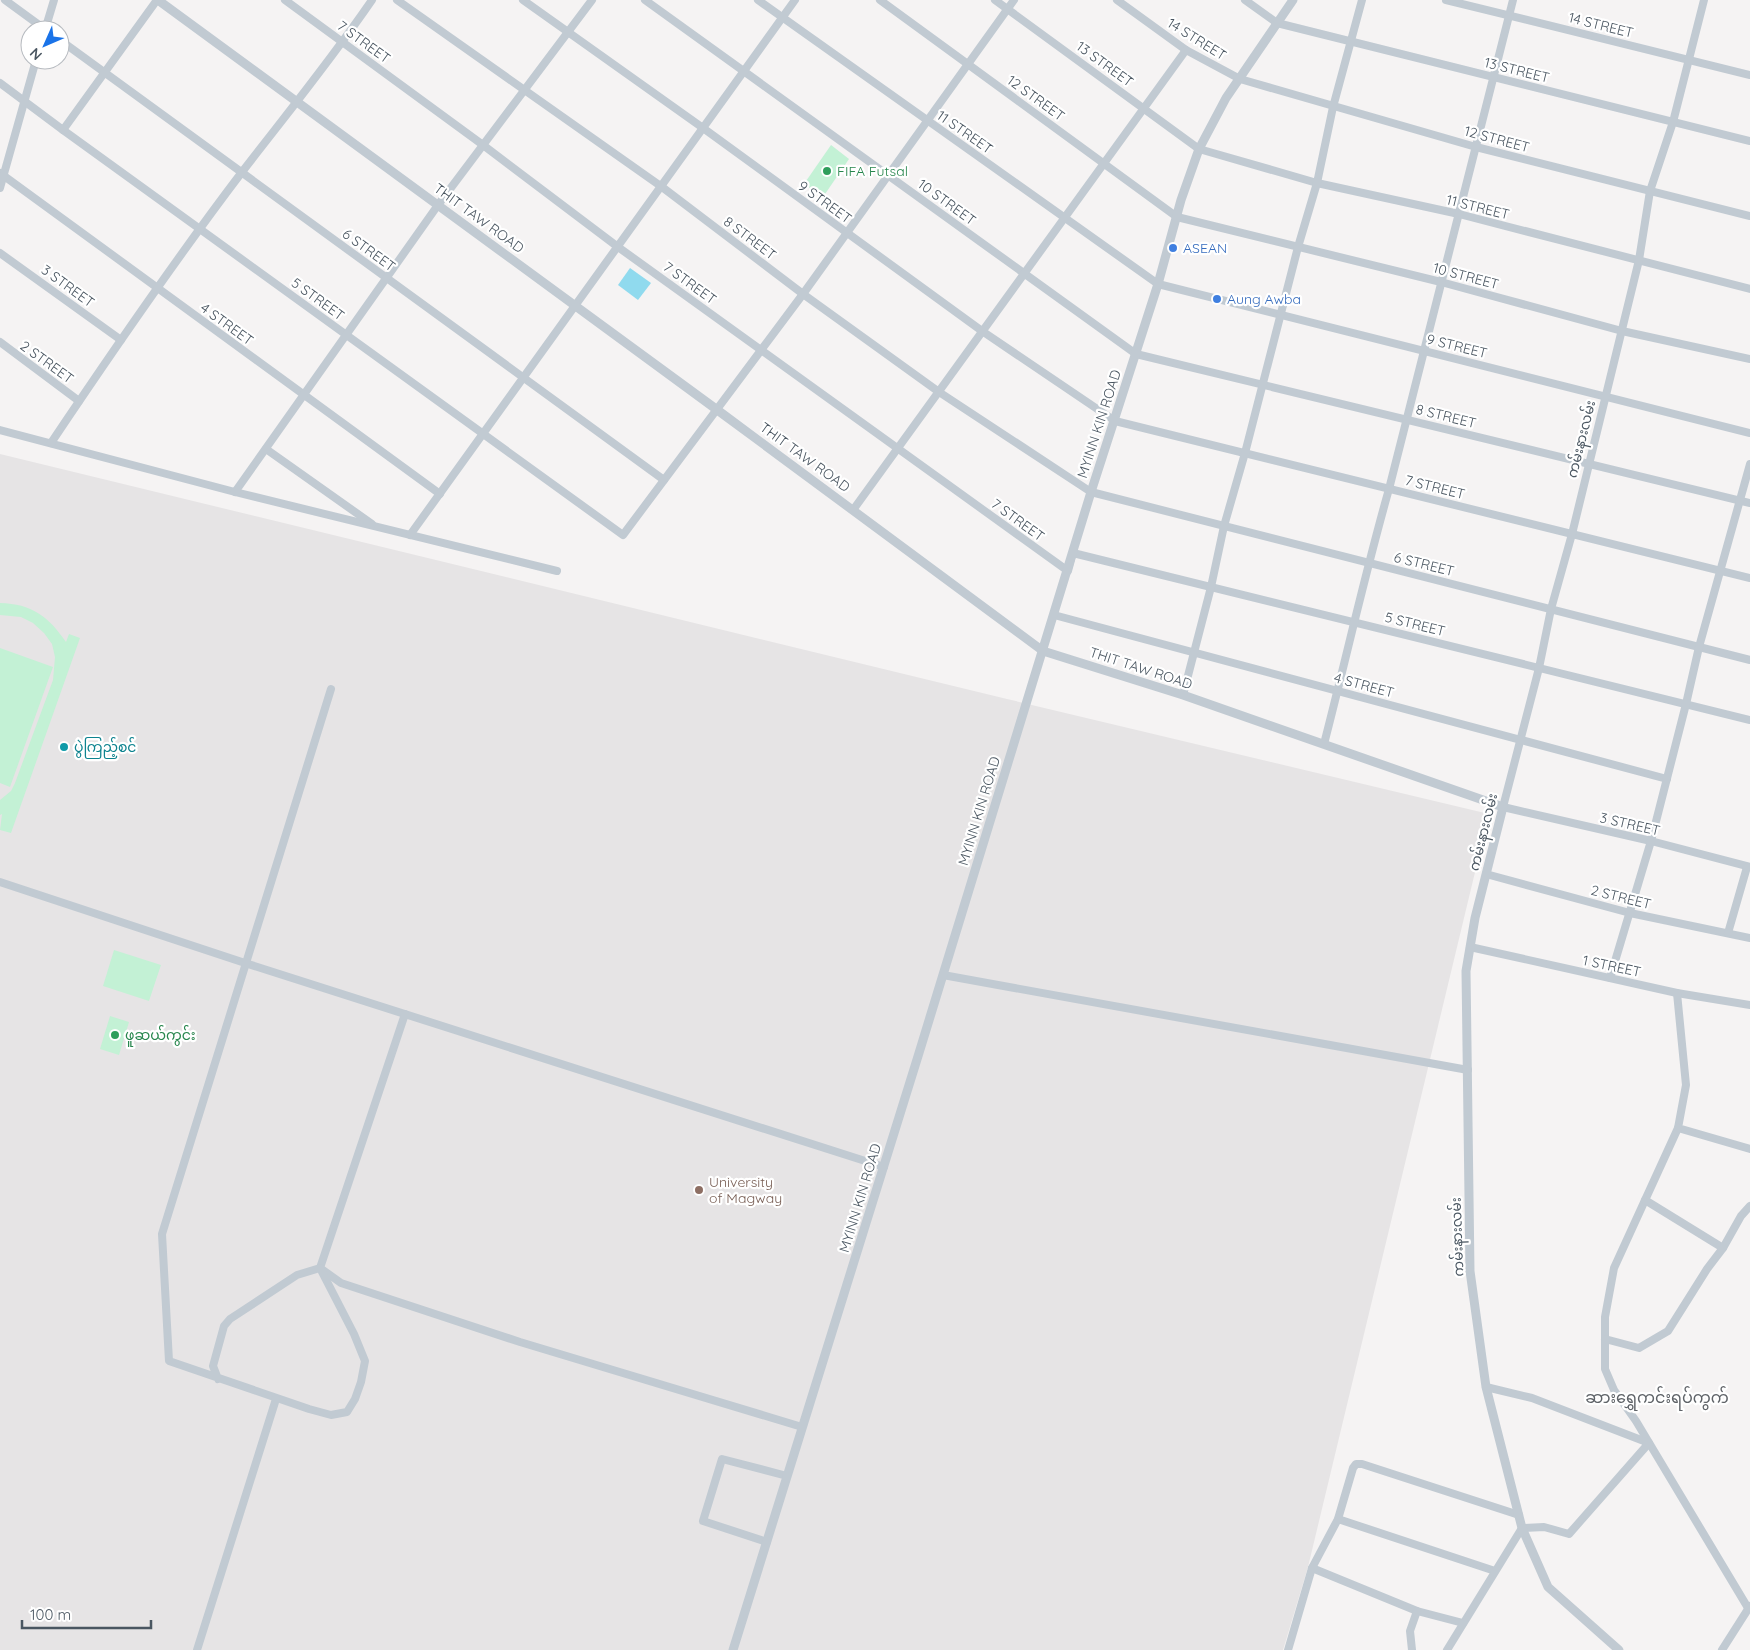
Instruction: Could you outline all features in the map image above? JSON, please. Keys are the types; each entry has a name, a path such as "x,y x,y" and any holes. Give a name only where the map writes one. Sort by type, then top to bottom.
{"street":[{"path":"5,0 32,20"},
{"path":"49,20 54,0"},
{"path":"62,130 158,0"},
{"name":"THIT TAW ROAD","path":"158,0 1043,651 1183,695 1503,807"},
{"name":"7 STREET","path":"285,0 618,247 1068,571"},
{"path":"51,443 121,340 242,172 297,103 372,0"},
{"name":"8 STREET","path":"397,0 662,187 803,294 939,392 1091,492"},
{"name":"9 STREET","path":"523,0 982,331 1115,421"},
{"path":"235,492 438,205 592,0"},
{"name":"10 STREET","path":"645,0 1136,354"},
{"name":"11 STREET","path":"758,0 1158,284"},
{"path":"410,535 796,0"},
{"name":"12 STREET","path":"880,0 1176,216"},
{"name":"13 STREET","path":"995,0 1199,148"},
{"path":"664,480 760,349 803,294 1014,0"},
{"name":"14 STREET","path":"1118,0 1186,50 1240,79"},
{"path":"1245,0 1277,23"},
{"name":"MYINN KIN ROAD","path":"1073,553 1158,284 1176,216 1199,148 1226,98 1293,0"},
{"path":"1183,695 1211,587 1224,526 1245,453 1298,247 1317,183 1333,107 1362,0"},
{"name":"14 STREET","path":"1446,0 1750,74"},
{"path":"1324,744 1368,562 1389,489 1513,0"},
{"name":"ကမ်းနားလမ်း","path":"1619,1650 1548,1587 1522,1528 1486,1387 1470,1271 1466,971 1475,918 1539,668 1551,609 1572,534 1639,260 1650,191 1674,122 1704,0"},
{"name":"13 STREET","path":"1277,23 1750,141"},
{"name":"6 STREET","path":"70,47 664,480"},
{"path":"853,510 1186,50"},
{"path":"0,188 2,174 33,70"},
{"name":"12 STREET","path":"1240,79 1476,147 1750,216"},
{"name":"5 STREET","path":"0,83 25,100 62,130 623,536 664,480"},
{"name":"11 STREET","path":"1199,148 1317,183 1459,214 1750,289"},
{"name":"4 STREET","path":"2,174 440,494"},
{"name":"10 STREET","path":"1176,216 1441,282 1622,331 1750,360"},
{"name":"3 STREET","path":"0,253 121,340"},
{"name":"9 STREET","path":"1158,284 1750,433"},
{"name":"2 STREET","path":"0,342 79,401"},
{"name":"8 STREET","path":"1136,354 1750,503"},
{"name":"7 STREET","path":"1115,421 1750,578"},
{"path":"0,430 235,492 557,571"},
{"path":"266,449 376,527"},
{"path":"1610,978 1651,841 1699,647 1722,571 1750,464"},
{"name":"6 STREET","path":"1091,492 1750,660"},
{"path":"1068,571 1073,553"},
{"name":"5 STREET","path":"1073,553 1750,720"},
{"name":"MYINN KIN ROAD","path":"733,1650 1068,571"},
{"name":"4 STREET","path":"1054,615 1667,779"},
{"path":"331,689 162,1234 169,1361 276,1399 331,1415 347,1412 355,1399 365,1361 354,1334 320,1268 405,1014"},
{"name":"3 STREET","path":"1503,807 1651,841 1749,867"},
{"path":"1728,933 1749,867"},
{"name":"2 STREET","path":"1486,874 1630,913 1750,938"},
{"path":"0,882 245,963 884,1167"},
{"name":"1 STREET","path":"1470,947 1677,993 1750,1005"},
{"path":"943,975 1468,1070"},
{"path":"1677,993 1686,1085 1678,1128 1614,1268 1605,1317 1605,1370 1614,1390 1636,1421 1749,1607 1722,1650"},
{"path":"1678,1128 1750,1149"},
{"path":"1645,1200 1723,1248"},
{"path":"1605,1339 1639,1348 1668,1331 1707,1269 1723,1248 1741,1216 1750,1206"},
{"path":"218,1379 213,1366 224,1326 297,1275 320,1268"},
{"path":"320,1268 341,1284 520,1342 802,1427"},
{"path":"1486,1387 1532,1398 1649,1443"},
{"path":"197,1650 276,1399"},
{"path":"1447,1650 1522,1528 1544,1527 1568,1534 1649,1443"},
{"path":"766,1542 703,1521 722,1459 787,1476"},
{"path":"1288,1650 1312,1568 1338,1519 1352,1468 1356,1464 1371,1467 1519,1515"},
{"path":"1338,1519 1495,1572"},
{"path":"1312,1568 1418,1611 1463,1623"},
{"path":"1412,1650 1410,1630 1418,1611"}],"shaded area":[{"name":"University of Magway","path":"0,454 1489,814 1308,1567 1283,1650 0,1650"}],"green space":[{"name":"FIFA Futsal","path":"831,145 849,159 823,197 804,184"},
{"path":"0,603 21,606 38,613 53,625 66,642 69,634 80,638 11,833 0,830 2,814 0,815 0,800 11,791 15,783 53,680 55,657 52,644 44,633 33,623 21,617 0,615"},
{"path":"0,648 53,667 10,787 0,783"},
{"path":"114,950 161,965 149,1001 103,986"},
{"name":"ဖူဆယ်ကွင်း","path":"110,1016 129,1022 119,1055 100,1049"}],"water":[{"path":"630,268 651,283 638,300 618,285"}],"place":[{"name":"FIFA Futsal","path":"827,171"},
{"name":"ASEAN","path":"1173,248"},
{"name":"Aung Awba","path":"1217,299"},
{"name":"ပွဲကြည့်စင်","path":"64,747"},
{"name":"ဖူဆယ်ကွင်း","path":"115,1035"},
{"name":"University of Magway","path":"699,1190"}],"district":[{"name":"ဆားရွှေကင်းရပ်ကွက်","path":"1657,1397"}]}
